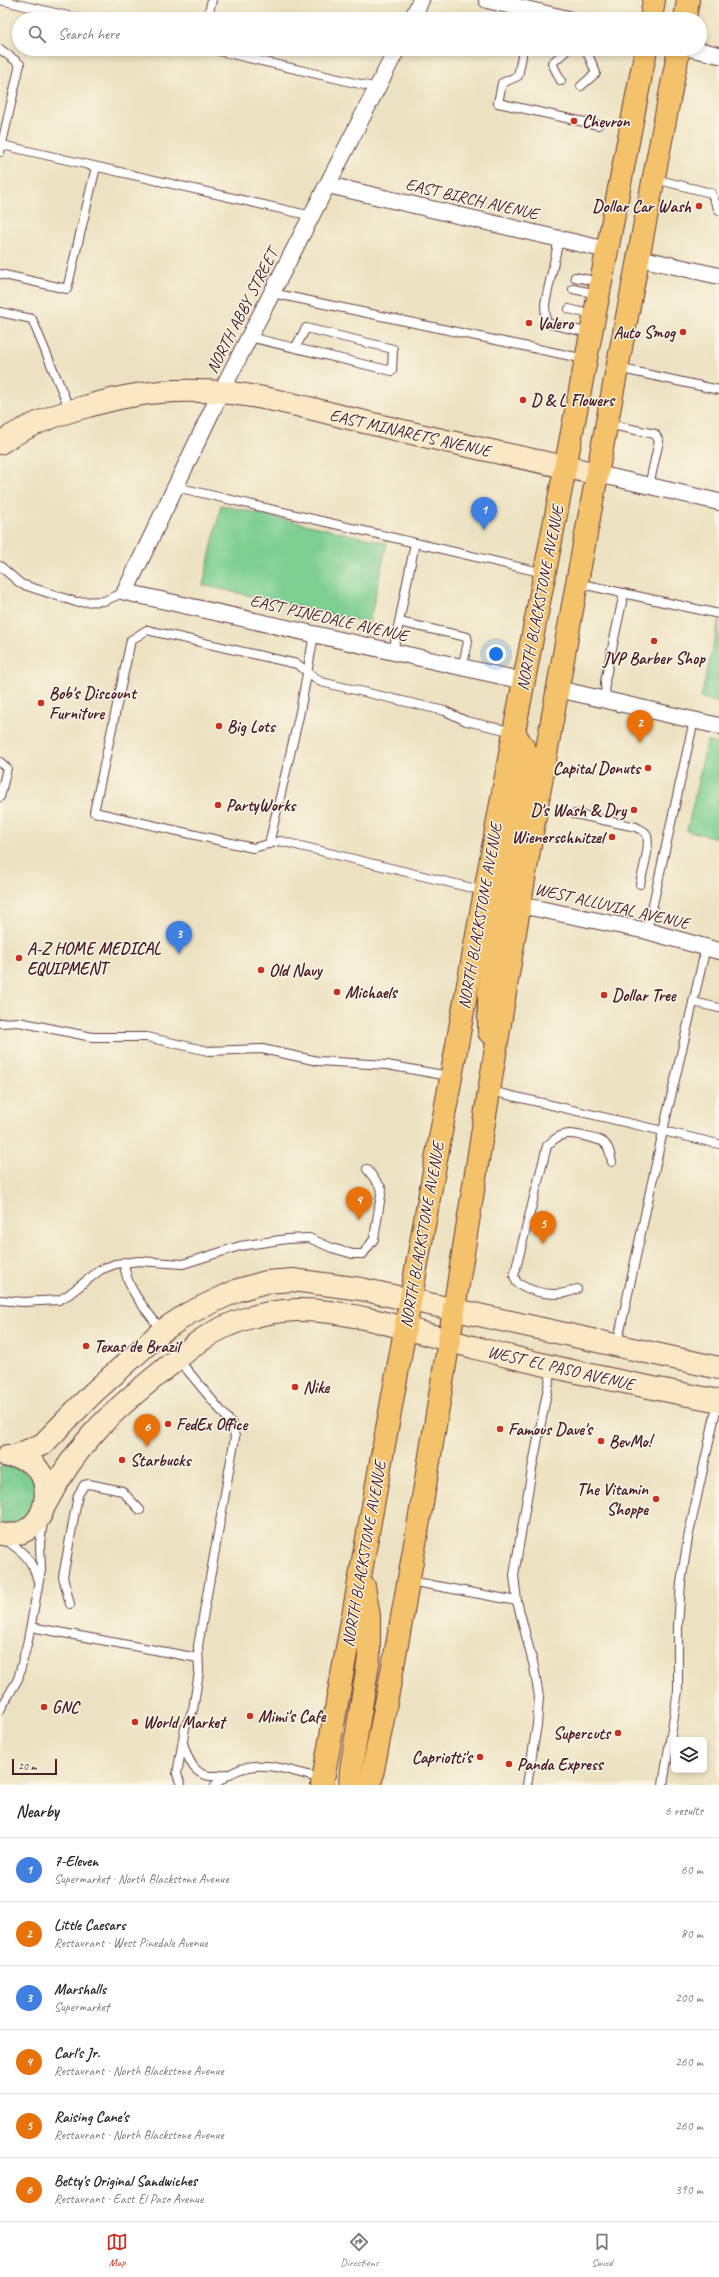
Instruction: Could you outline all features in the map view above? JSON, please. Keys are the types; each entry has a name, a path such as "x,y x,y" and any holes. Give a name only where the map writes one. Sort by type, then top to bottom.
{"main road":[{"path":"652,12 654,0"},
{"path":"686,12 688,0"},
{"name":"NORTH BLACKSTONE AVENUE","path":"325,1783 450,1076 514,732 645,56"},
{"name":"NORTH BLACKSTONE AVENUE","path":"370,1785 409,1581 450,1341 454,1308 520,905 577,582 678,56"},
{"path":"514,732 527,753 506,885 508,892 520,905"},
{"path":"485,891 499,898 501,906 489,994 490,1091"},
{"path":"350,1785 351,1769 369,1658 369,1616 362,1570"}],"street":[{"path":"415,12 421,0"},
{"path":"487,0 538,12"},
{"path":"707,52 719,55"},
{"name":"NORTH ABBY STREET","path":"125,592 221,392 393,56"},
{"name":"EAST BIRCH AVENUE","path":"328,185 607,250"},
{"path":"639,258 719,276"},
{"name":"EAST MINARETS AVENUE","path":"0,443 14,434 71,411 137,394 182,390 221,392 252,396 598,474"},
{"path":"598,474 719,502"},
{"name":"EAST PINEDALE AVENUE","path":"125,592 524,682"},
{"path":"558,690 719,726"},
{"name":"WEST ALLUVIAL AVENUE","path":"520,905 647,931 712,949"},
{"name":"WEST EL PASO AVENUE","path":"5,1454 43,1444 93,1393 162,1331 189,1313 238,1290 266,1282 293,1280 328,1283 411,1298 719,1368"},
{"name":"WEST EL PASO AVENUE","path":"98,1426 205,1337 225,1327 270,1313 297,1310 324,1312 405,1329 552,1366 719,1401"},
{"path":"0,1535 11,1535 27,1529 36,1522 67,1465 98,1426 114,1393 163,1350 166,1342 162,1331"},
{"path":"5,1454 30,1463 39,1471 46,1489 46,1502"}],"lane":[{"path":"0,0 51,12"},
{"path":"209,12 212,0"},
{"path":"0,49 20,64 1,148 96,166 312,216"},
{"path":"240,56 377,88"},
{"path":"522,56 518,76 502,83 498,103 598,125"},
{"path":"560,56 552,63 561,81"},
{"path":"581,86 596,73 589,56"},
{"path":"0,274 67,289 96,166"},
{"path":"654,178 711,193 719,210"},
{"path":"559,239 546,323 596,306"},
{"path":"575,277 596,306"},
{"path":"572,289 596,306"},
{"path":"272,293 586,359"},
{"path":"569,309 596,306"},
{"path":"0,312 32,319 71,411"},
{"path":"249,337 310,352 392,371 393,349 306,328 295,348"},
{"path":"618,368 719,390"},
{"path":"607,424 655,434 659,441 649,486"},
{"path":"176,487 545,573"},
{"path":"393,652 415,543"},
{"path":"0,566 21,584 76,602 104,601 125,592"},
{"path":"577,582 719,614"},
{"path":"606,700 604,681 624,593"},
{"path":"399,622 466,637 468,642 462,668"},
{"path":"485,891 280,841 254,848 94,812 131,640 147,630 297,664 321,682 445,711 466,721 514,732"},
{"path":"269,844 308,672 314,635"},
{"path":"647,931 694,720"},
{"path":"0,762 7,768 0,797"},
{"path":"575,814 636,827 645,832 648,838 648,849 640,884"},
{"path":"617,1345 663,1131 693,1002 712,949"},
{"path":"693,1002 719,1008"},
{"path":"0,1023 19,1022 92,1037 147,1037 208,1051 262,1049 318,1061 387,1065 450,1076"},
{"path":"490,1091 719,1144"},
{"path":"577,1289 564,1295 556,1295 525,1288 517,1284 514,1276 547,1146 555,1137 567,1132 604,1142 607,1146 612,1162"},
{"path":"0,1300 48,1302 59,1300 68,1295 100,1270 124,1262 183,1264 240,1246 287,1239 309,1238 332,1248 353,1254 363,1254 374,1239 382,1189 367,1169"},
{"path":"124,1262 126,1277 132,1291 162,1331"},
{"path":"178,1359 227,1417 234,1430 234,1446 198,1646 199,1672 193,1710 185,1728 176,1774 181,1785"},
{"path":"527,1785 538,1725 539,1697 534,1667 517,1601 514,1575 515,1562 552,1366"},
{"path":"663,1785 678,1691 678,1626 681,1584 688,1538 719,1401"},
{"path":"70,1604 63,1577 78,1495 82,1489 90,1484 122,1491 140,1510"},
{"path":"0,1710 18,1679 31,1627 42,1563 41,1537 46,1502"},
{"path":"0,1535 26,1554 34,1565 39,1583"},
{"path":"409,1581 517,1601"},
{"path":"31,1627 198,1658"},
{"path":"182,1742 187,1757 199,1772 209,1777 229,1774"},
{"path":"215,1785 237,1769 255,1765 325,1783"}],"green space":[{"path":"221,505 387,543 369,623 203,585"},
{"path":"719,620 719,703 701,698"},
{"path":"707,741 719,744 719,838 687,831"},
{"path":"0,1467 20,1469 28,1475 36,1490 36,1499 33,1509 24,1520 19,1523 0,1524"}],"place":[{"name":"Chevron","path":"574,121"},
{"name":"Dollar Car Wash","path":"699,206"},
{"name":"Valero","path":"529,323"},
{"name":"Auto Smog","path":"683,332"},
{"name":"D & L Flowers","path":"523,400"},
{"name":"7-Eleven","path":"484,530"},
{"name":"JVP Barber Shop","path":"654,641"},
{"name":"Bob's Discount Furniture","path":"41,703"},
{"name":"Big Lots","path":"219,726"},
{"name":"Little Caesars","path":"640,743"},
{"name":"Capital Donuts","path":"648,768"},
{"name":"PartyWorks","path":"218,805"},
{"name":"D's Wash & Dry","path":"634,810"},
{"name":"Wienerschnitzel","path":"612,837"},
{"name":"Marshalls","path":"179,954"},
{"name":"A-Z HOME MEDICAL EQUIPMENT","path":"19,958"},
{"name":"Old Navy","path":"261,970"},
{"name":"Michaels","path":"337,992"},
{"name":"Dollar Tree","path":"604,995"},
{"name":"Carl's Jr.","path":"359,1220"},
{"name":"Raising Cane's","path":"543,1244"},
{"name":"Texas de Brazil","path":"86,1346"},
{"name":"Nike","path":"295,1387"},
{"name":"FedEx Office","path":"168,1424"},
{"name":"Famous Dave's","path":"500,1429"},
{"name":"BevMo!","path":"601,1441"},
{"name":"Betty's Original Sandwiches","path":"147,1447"},
{"name":"Starbucks","path":"122,1460"},
{"name":"The Vitamin Shoppe","path":"656,1499"},
{"name":"GNC","path":"44,1707"},
{"name":"Mimi's Cafe","path":"250,1716"},
{"name":"World Market","path":"135,1722"},
{"name":"Supercuts","path":"618,1733"},
{"name":"Capriotti's","path":"480,1757"},
{"name":"Panda Express","path":"509,1764"}]}
